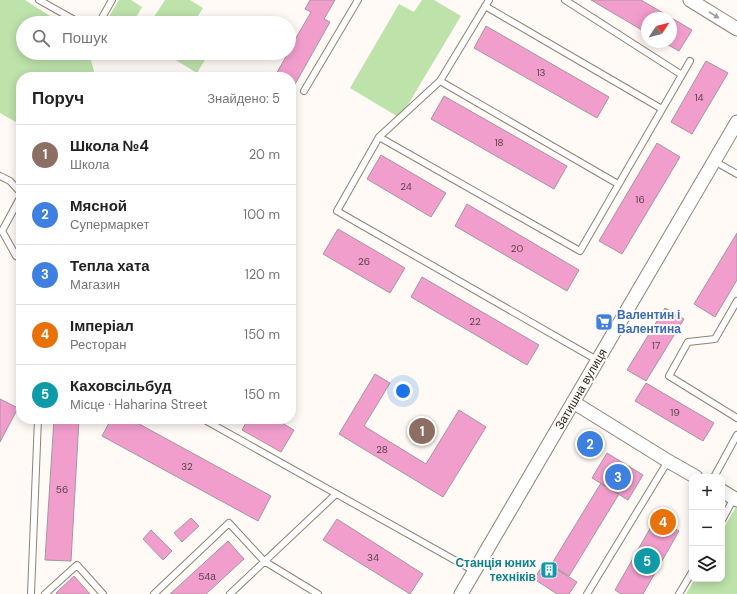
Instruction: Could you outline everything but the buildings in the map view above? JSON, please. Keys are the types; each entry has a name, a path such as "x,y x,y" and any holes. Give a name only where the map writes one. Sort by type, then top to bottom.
{"street":[{"path":"690,0 737,29"},
{"name":"Затишна вулиця","path":"462,594 474,571 737,122"},
{"path":"573,402 691,474"},
{"path":"725,493 736,499"}],"lane":[{"path":"39,0 68,16"},
{"path":"103,16 112,0"},
{"path":"304,91 358,0"},
{"path":"565,0 682,75"},
{"path":"597,360 337,211 379,137 440,81 487,3 662,109"},
{"path":"379,137 580,251 690,61"},
{"path":"440,81 618,184"},
{"path":"714,161 737,174"},
{"path":"0,176 10,181 16,188"},
{"path":"16,205 2,231 16,256"},
{"path":"737,301 715,339 688,342 669,376 737,418"},
{"path":"31,594 38,424"},
{"path":"212,424 474,571"},
{"path":"716,474 737,435"},
{"path":"587,594 668,461"},
{"path":"230,594 336,494"},
{"path":"725,516 736,499"},
{"path":"154,594 229,523 264,561 318,594"},
{"path":"45,594 77,565 104,594"},
{"path":"679,594 689,577"}],"green space":[{"path":"0,0 25,0 50,16 16,16 16,60 91,60 94,72 16,72 16,122 0,113"},
{"path":"119,0 131,0 142,7 137,16 109,16"},
{"path":"165,0 190,0 203,8 198,16 155,16"},
{"path":"422,0 434,0 461,16 400,118 350,88 399,4 414,12"},
{"path":"176,60 205,60 198,72"},
{"path":"737,505 737,594 686,594 693,582 725,582 725,526"}],"place":[{"name":"Валентин і Валентина","path":"604,322"},
{"name":"Школа №4","path":"422,431"},
{"name":"Мясной","path":"590,444"},
{"name":"Тепла хата","path":"618,477"},
{"name":"Імперіал","path":"663,522"},
{"name":"Каховсільбуд","path":"647,561"},
{"name":"Станція юних техніків","path":"549,570"}]}
